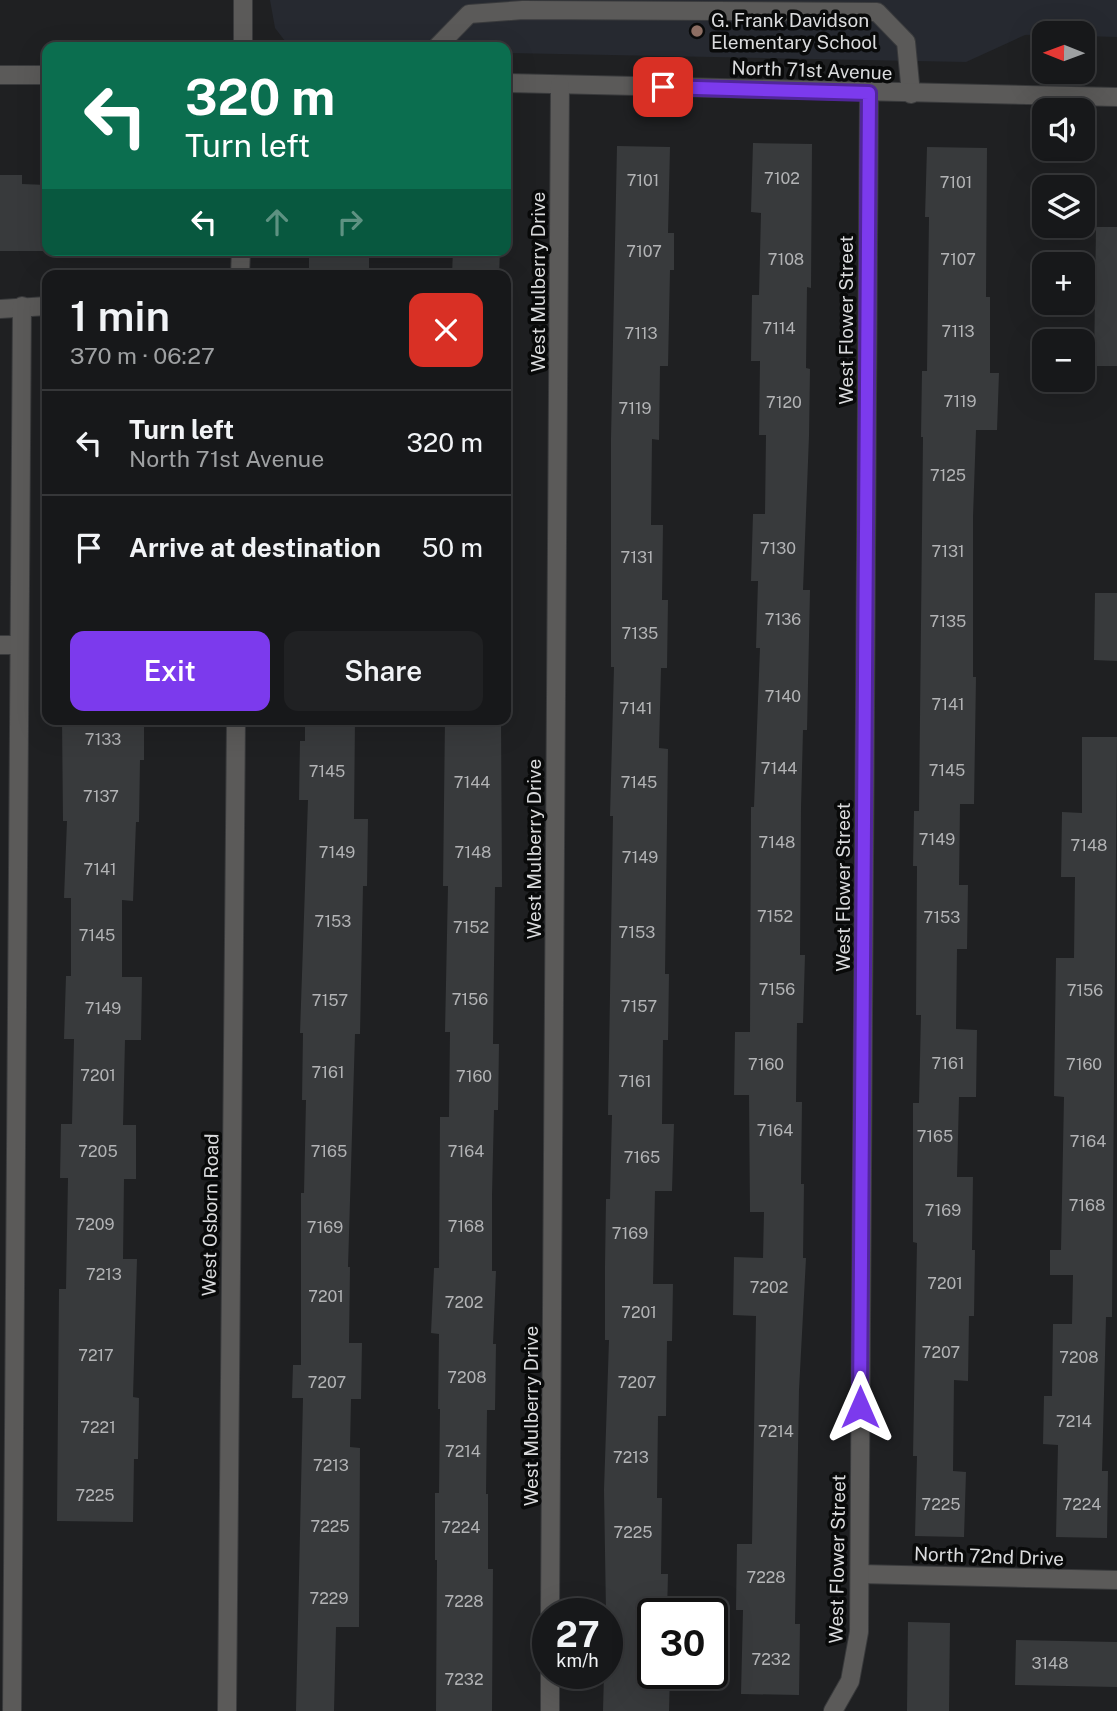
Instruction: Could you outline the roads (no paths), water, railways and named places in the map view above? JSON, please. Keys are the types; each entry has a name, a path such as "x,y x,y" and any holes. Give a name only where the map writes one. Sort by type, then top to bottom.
{"street":[{"path":"243,0 243,42"},
{"path":"442,42 469,14 523,10 646,6 877,12 906,42 911,94"},
{"path":"0,75 42,75"},
{"name":"North 71st Avenue","path":"511,83 1117,97"},
{"name":"West Mulberry Drive","path":"551,1598 560,85"},
{"name":"West Flower Street","path":"833,1711 850,1681 859,1632 869,93"},
{"path":"12,1711 8,1238 22,306"},
{"path":"0,309 42,306"},
{"path":"0,645 19,645"},
{"name":"West Osborn Road","path":"227,1711 236,725"},
{"name":"North 72nd Drive","path":"860,1574 1117,1580"},
{"path":"550,1689 550,1711"}],"place":[{"name":"G. Frank Davidson Elementary School","path":"697,31"}]}
